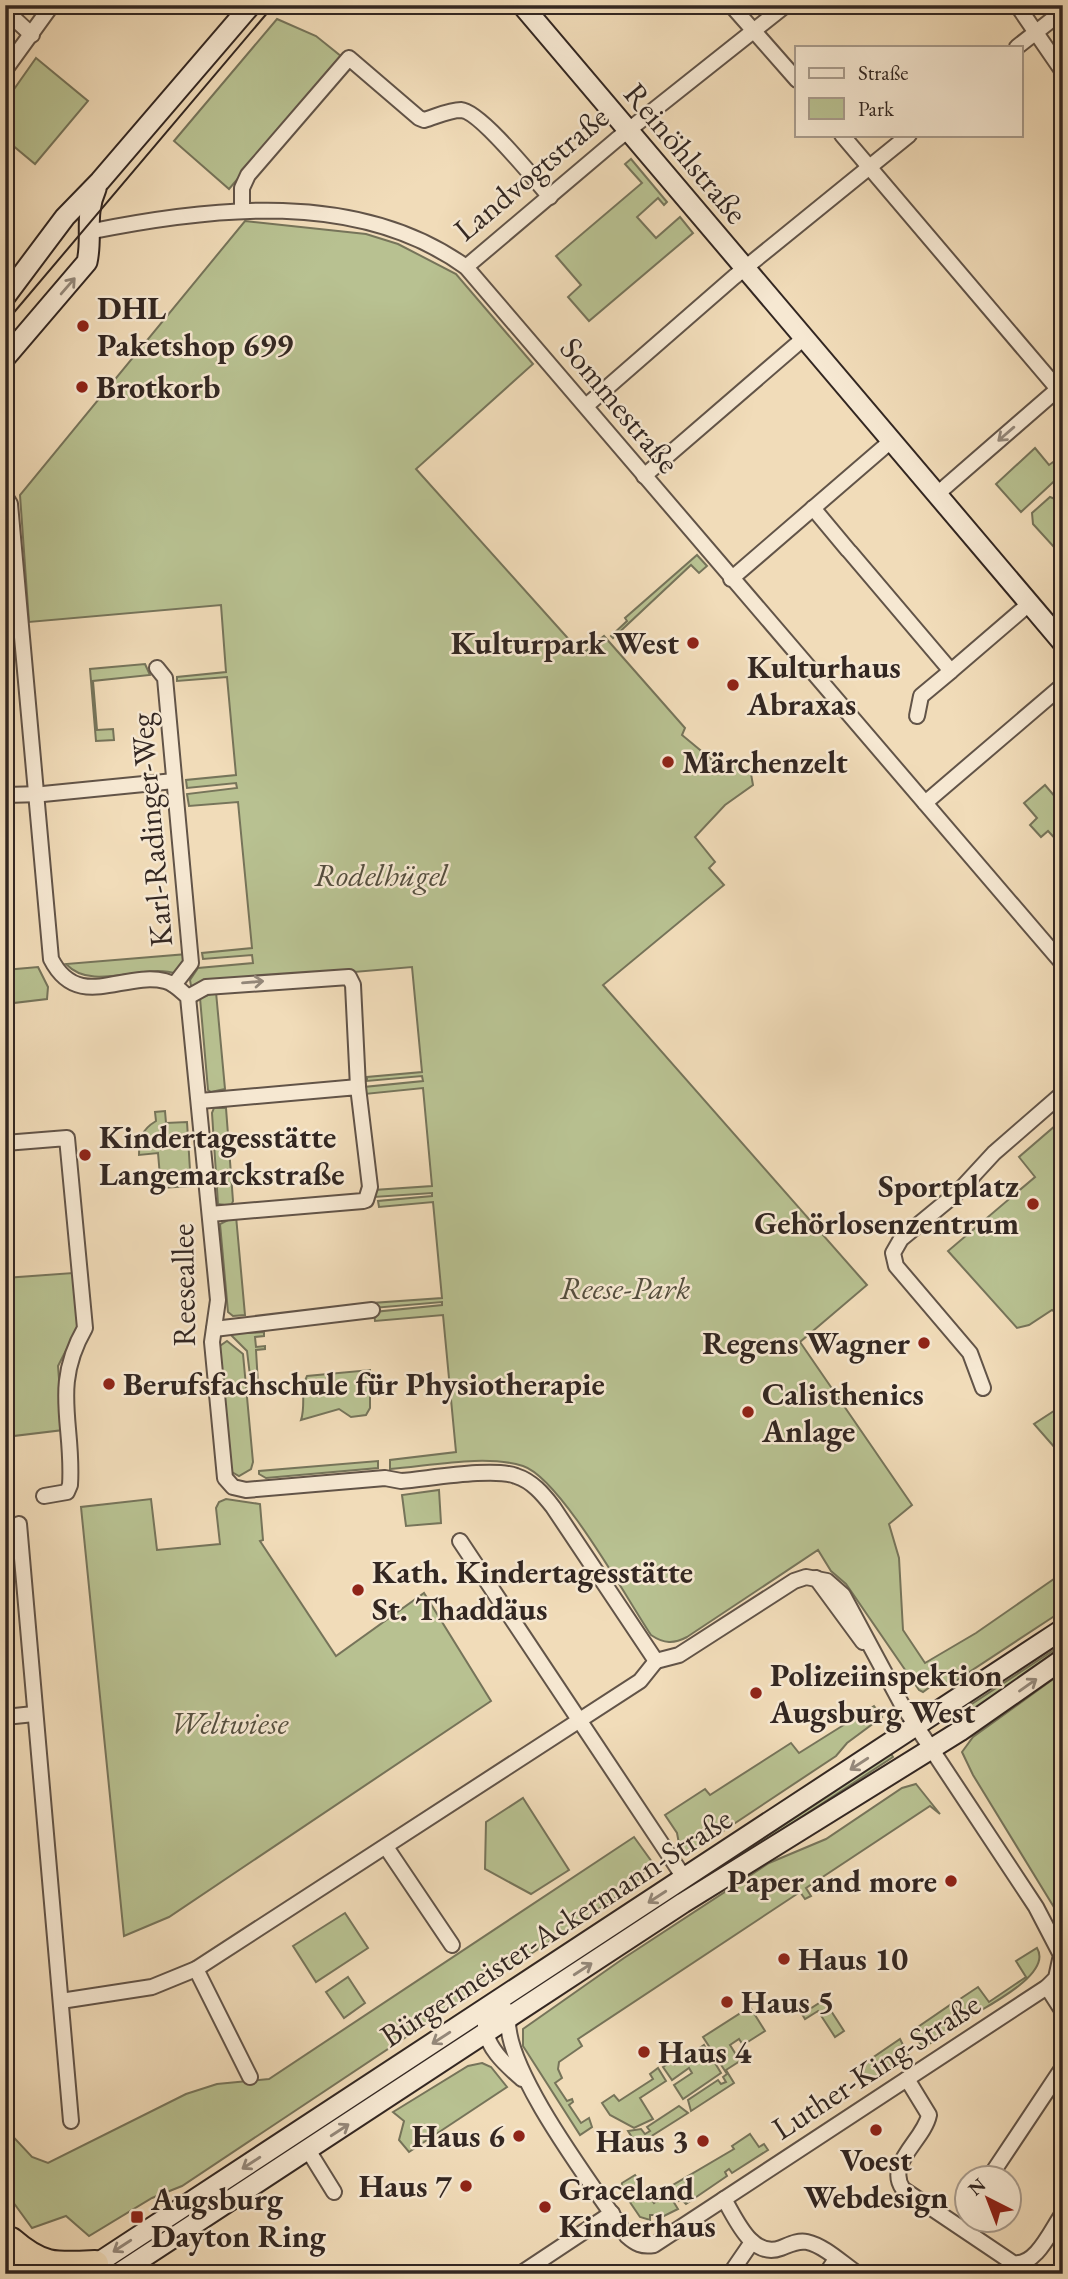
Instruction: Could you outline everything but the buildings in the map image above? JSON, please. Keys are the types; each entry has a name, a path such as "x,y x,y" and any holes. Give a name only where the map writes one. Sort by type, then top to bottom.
{"highway":[{"path":"7,2245 32,2259 54,2266 98,2271"},
{"path":"7,2245 14,2274"},
{"path":"7,2245 33,2274"}],"main road":[{"path":"5,298 65,217 100,181 251,5"},
{"name":"Reinöhlstraße","path":"522,5 1063,643"},
{"path":"5,358 87,262 87,217 100,181"},
{"name":"Landvogtstraße","path":"43,248 65,235 88,232"},
{"name":"Bürgermeister-Ackermann-Straße","path":"98,2271 550,1967 1063,1629"},
{"name":"Bürgermeister-Ackermann-Straße","path":"98,2271 308,2150 683,1903 931,1750 1063,1659"}],"street":[{"path":"5,70 52,5"},
{"path":"732,5 795,78"},
{"name":"Landvogtstraße","path":"88,232 242,209 356,218 383,226 450,255 466,267 628,130 786,5"},
{"path":"1017,5 1063,72"},
{"path":"5,10 32,35"},
{"path":"1018,46 1063,11"},
{"path":"242,209 242,188 248,174 349,58 419,118 424,120 457,110 469,113 506,145 550,197"},
{"path":"843,136 1059,387 936,495"},
{"path":"586,406 745,268 908,136"},
{"name":"Sommestraße","path":"466,267 1063,964"},
{"path":"644,476 804,338"},
{"path":"731,579 891,441"},
{"path":"5,496 11,516 51,959 57,970 72,984 86,987 156,980 174,985 188,997 206,987 349,977 353,985 358,1087 370,1187 366,1200 210,1214"},
{"path":"813,508 951,671"},
{"path":"917,716 921,696 1029,604"},
{"name":"Karl-Radinger-Weg","path":"157,668 165,678 191,963 174,985"},
{"path":"925,803 1063,685"},
{"path":"5,794 174,781"},
{"name":"Reeseallee","path":"188,997 218,1300 212,1342 222,1468 233,1487 246,1490 498,1473 516,1476 537,1489 553,1507 656,1661"},
{"path":"200,1101 358,1087"},
{"path":"983,1388 970,1353 896,1266 894,1253 901,1239 958,1192 989,1158 1063,1093"},
{"path":"5,1143 67,1138 85,1328 74,1347 66,1372 70,1485 66,1492 44,1496"},
{"path":"214,1329 372,1310"},
{"path":"19,1524 71,2121"},
{"path":"460,1541 685,1879"},
{"path":"61,2001 152,1987 196,1969 640,1681 656,1661 679,1655 794,1581 806,1577 816,1578 869,1647 916,1727 1023,1886 1058,1944 1061,1966 1047,1987 1063,2012"},
{"path":"5,1717 34,1714"},
{"path":"386,1847 452,1945"},
{"path":"485,2034 485,2022 491,2015 547,1977 550,1967"},
{"path":"196,1969 250,2077"},
{"name":"Luther-King-Straße","path":"508,2019 509,2042 528,2085 633,2242 647,2246 654,2245 1047,1987"},
{"name":"Luther-King-Straße","path":"485,2034 505,2064 528,2085"},
{"path":"998,2164 1063,2067"},
{"path":"907,2079 929,2115 927,2125 896,2170 897,2181 903,2189 953,2222"},
{"path":"308,2150 334,2192"},
{"path":"724,2199 752,2242 770,2251 803,2241 815,2244 858,2274"},
{"path":"520,2274 612,2213"},
{"path":"970,2234 1013,2263 1021,2264 1030,2261 1063,2213"},
{"path":"730,2274 752,2242"},
{"path":"826,2274 836,2259"}],"green space":[{"path":"277,19 316,36 342,57 229,189 174,141"},
{"path":"36,58 88,101 35,164 5,139 5,102"},
{"path":"631,159 667,202 664,205 658,198 637,217 656,238 680,217 693,233 589,321 568,297 581,285 556,256 642,183 625,164"},
{"name":"Reese-Park","path":"245,221 366,234 398,244 456,274 533,364 416,469 582,654 604,636 685,728 682,735 711,759 740,764 751,774 753,785 725,805 695,837 715,862 709,868 724,885 603,985 867,1285 800,1342 912,1505 889,1524 899,1558 903,1630 925,1663 976,1633 1061,1574 1056,1615 954,1682 944,1685 938,1681 923,1692 919,1690 846,1584 831,1571 818,1550 687,1637 673,1642 665,1641 651,1635 592,1541 555,1492 538,1475 523,1466 492,1461 390,1469 390,1460 456,1452 443,1315 375,1321 374,1312 442,1305 442,1302 373,1308 372,1303 442,1298 433,1202 379,1207 378,1201 432,1196 432,1193 374,1197 374,1190 432,1186 423,1088 365,1094 364,1087 423,1081 422,1076 367,1081 367,1077 422,1072 412,967 191,986 190,980 198,968 253,963 252,955 203,959 202,953 252,948 238,802 189,806 187,794 237,788 236,783 187,788 186,780 236,775 227,677 177,681 177,677 226,672 221,605 29,622 20,495"},
{"path":"1035,448 1049,465 1063,455 1063,473 1021,512 996,484"},
{"path":"1050,497 1063,502 1063,557 1033,524 1032,513"},
{"path":"697,555 707,566 699,573 691,565 613,638 611,636 627,621 625,618"},
{"path":"145,664 150,675 93,681 97,730 113,729 114,740 96,741 90,669"},
{"path":"1045,785 1063,806 1063,847 1048,831 1041,837 1030,825 1037,818 1024,803"},
{"path":"188,954 177,974 149,971 104,977 90,976 77,972 66,964"},
{"path":"38,967 48,987 47,999 5,1004 5,970"},
{"path":"216,992 225,1089 211,1092 208,1090 200,998"},
{"path":"214,1108 226,1108 233,1201 231,1206 218,1204 212,1113"},
{"path":"165,1111 166,1123 187,1122 191,1186 161,1188 158,1153 139,1155 142,1135 156,1121 155,1112"},
{"name":"Sportplatz Gehörlosenzentrum","path":"1063,1119 1063,1309 1056,1313 1052,1310 1029,1325 1017,1328 948,1251 1035,1177 1019,1157"},
{"path":"236,1216 245,1315 233,1316 228,1312 220,1224"},
{"path":"73,1273 78,1327 58,1366 63,1430 5,1437 5,1278"},
{"path":"248,1327 248,1333 264,1332 264,1336 255,1337 256,1347 265,1346 265,1349 256,1350 258,1384 251,1384 247,1351 231,1335 231,1332"},
{"path":"227,1341 243,1354 253,1462 251,1469 239,1476 230,1471 217,1348"},
{"path":"370,1370 370,1408 366,1415 351,1417 339,1409 301,1420 307,1376"},
{"path":"1063,1405 1063,1457 1034,1424"},
{"path":"378,1461 378,1468 266,1478 259,1474 259,1471"},
{"path":"439,1490 441,1523 406,1526 402,1495"},
{"name":"Weltwiese","path":"151,1499 157,1550 220,1544 216,1508 219,1502 226,1499 260,1504 263,1540 260,1541 336,1656 424,1593 491,1701 169,1917 124,1936 81,1507"},
{"path":"1063,1644 1063,1650 962,1720 958,1713"},
{"path":"1063,1672 1063,1922 973,1775 962,1752 973,1737"},
{"path":"874,1706 882,1717 847,1743 836,1756 693,1851 686,1853 680,1849 677,1833 665,1815 705,1789 710,1795 791,1743 799,1753"},
{"path":"889,1751 893,1757 505,2012 616,1936 638,1917"},
{"path":"916,1784 940,1814 930,1806 806,1888 811,1896 805,1899 800,1892 578,2039 582,2046 559,2062 558,2069 562,2078 555,2083 567,2101 572,2099 573,2102 569,2105 581,2123 589,2118 592,2127 580,2135 523,2046 523,2029 624,1958 769,1863 826,1839 902,1788"},
{"path":"523,1798 569,1870 531,1894 485,1869 486,1822"},
{"path":"634,1837 652,1862 633,1886 182,2186 152,2198 89,2236 66,2216 32,2228 5,2191 5,2128 32,2157 48,2163 186,2094 217,2084 269,2079"},
{"path":"345,1913 368,1948 316,1982 293,1946"},
{"path":"1037,1948 1039,1958 1036,1968 1027,1978 1016,1988 968,2018 957,2001 978,1987 989,2002 1026,1977 1016,1961"},
{"path":"348,1977 365,2003 344,2018 326,1992"},
{"path":"824,2000 844,2031 835,2037 818,2011 805,2019 802,2014"},
{"path":"953,2003 965,2020 923,2048 912,2031"},
{"path":"750,2007 765,2031 743,2045 739,2039 730,2045 740,2061 726,2070 734,2083 691,2111 688,2100 718,2080 721,2084 726,2082 723,2077 727,2074 703,2037"},
{"path":"900,2039 909,2057 867,2085 856,2069"},
{"path":"704,2045 721,2073 683,2099 674,2085 692,2073 689,2068 672,2080 663,2067 672,2061 675,2065"},
{"path":"482,2063 491,2067 507,2087 409,2152 399,2140 404,2121 393,2112 468,2066"},
{"path":"658,2068 666,2081 640,2098 653,2119 634,2128 610,2115 602,2103 614,2095 619,2101 653,2079 650,2074"},
{"path":"679,2106 688,2113 642,2142 635,2142 628,2131 641,2129 645,2134 650,2131 647,2127"},
{"path":"750,2134 759,2147 764,2144 768,2150 732,2173 729,2169 725,2172 727,2176 686,2204 682,2200 679,2201 672,2191 675,2189 673,2185 734,2149 732,2146"},
{"path":"635,2175 654,2203 668,2193 678,2209 656,2220 656,2215 650,2215 650,2220 640,2217 621,2189 622,2183"}],"tram line":[{"path":"5,323 274,5"}],"place":[{"name":"DHL Paketshop 699","path":"83,326"},
{"name":"Brotkorb","path":"82,387"},
{"name":"Kulturpark West","path":"693,643"},
{"name":"Kulturhaus Abraxas","path":"733,685"},
{"name":"Märchenzelt","path":"668,762"},
{"name":"Kindertagesstätte Langemarckstraße","path":"85,1155"},
{"name":"Sportplatz Gehörlosenzentrum","path":"1033,1204"},
{"name":"Regens Wagner","path":"924,1343"},
{"name":"Berufsfachschule für Physiotherapie","path":"109,1384"},
{"name":"Calisthenics Anlage","path":"748,1412"},
{"name":"Kath. Kindertagesstätte St. Thaddäus","path":"358,1590"},
{"name":"Polizeiinspektion Augsburg West","path":"756,1693"},
{"name":"Paper and more","path":"951,1881"},
{"name":"Haus 10","path":"784,1959"},
{"name":"Haus 5","path":"727,2002"},
{"name":"Haus 4","path":"644,2052"},
{"name":"Voest Webdesign","path":"876,2130"},
{"name":"Haus 6","path":"519,2136"},
{"name":"Haus 3","path":"703,2141"},
{"name":"Haus 7","path":"466,2186"},
{"name":"Graceland Kinderhaus","path":"545,2207"},
{"name":"Augsburg Dayton Ring","path":"137,2217"}],"park label":[{"name":"Rodelhügel","path":"381,875"}]}
